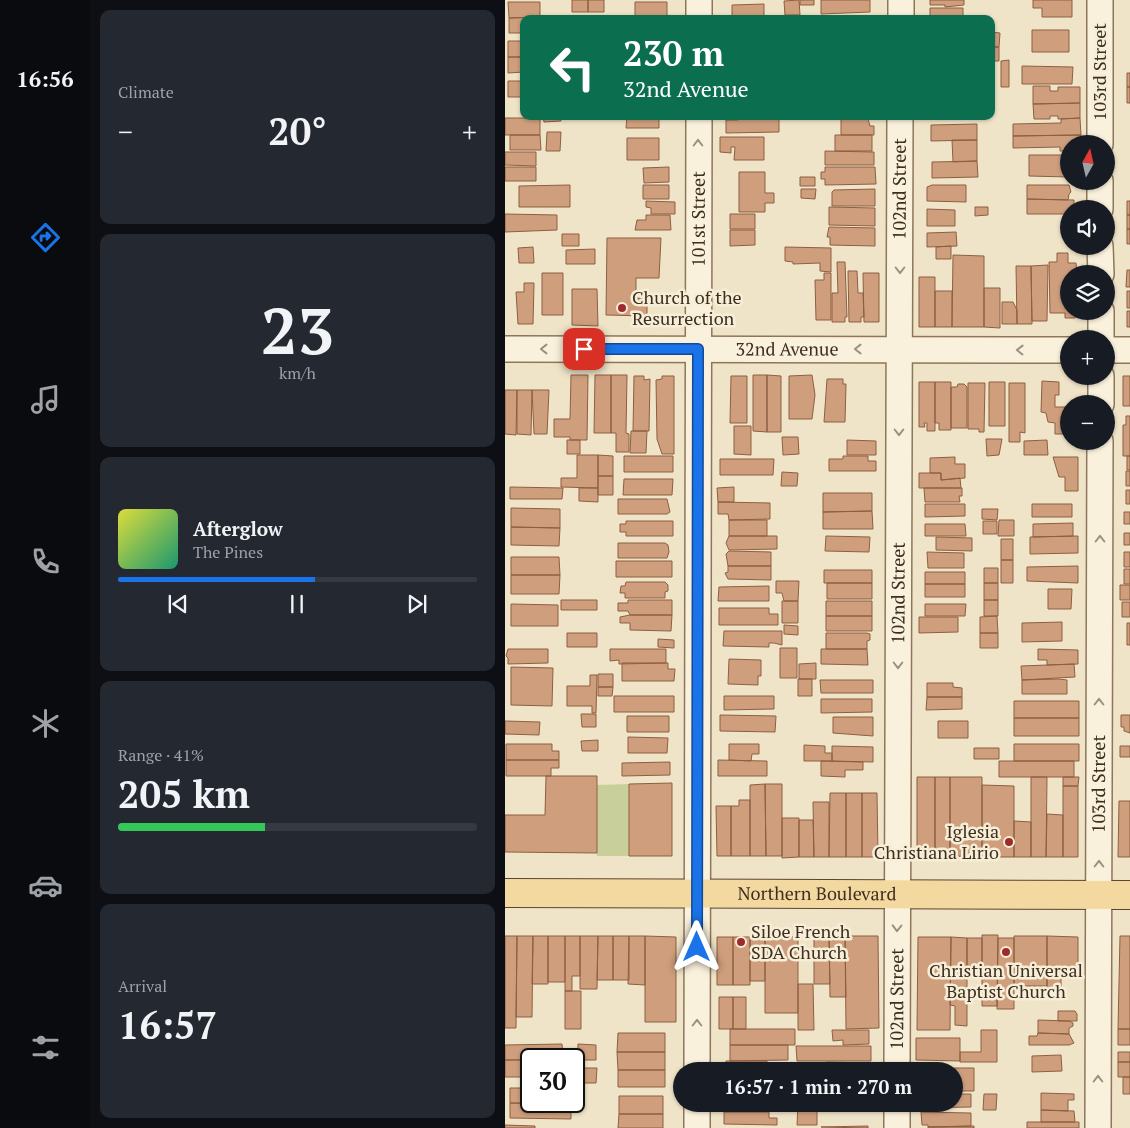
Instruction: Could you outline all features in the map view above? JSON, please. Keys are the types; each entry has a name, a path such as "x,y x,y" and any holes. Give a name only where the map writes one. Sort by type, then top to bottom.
{"main road":[{"name":"Northern Boulevard","path":"505,893 1130,895"}],"street":[{"path":"699,0 699,15"},
{"path":"901,0 901,15"},
{"name":"103rd Street","path":"1100,0 1100,135"},
{"name":"101st Street","path":"697,1062 699,120"},
{"name":"102nd Street","path":"897,1062 901,120"},
{"name":"32nd Avenue","path":"505,349 1060,350"},
{"path":"1115,350 1130,350"},
{"name":"103rd Street","path":"1098,1128 1101,450"},
{"path":"697,1112 697,1128"},
{"path":"897,1112 897,1128"}],"green space":[{"path":"629,784 629,856 597,856 596,785"}],"building":[{"path":"572,0 588,0 588,12 572,12"},
{"path":"588,0 604,0 604,12 588,12"},
{"path":"799,0 800,15 785,15 784,1"},
{"path":"800,0 814,0 814,5 800,5"},
{"path":"821,0 870,0 870,12 821,14"},
{"path":"930,0 964,0 964,5 945,7 945,5 930,5"},
{"path":"1033,0 1072,0 1072,17 1042,17 1042,8 1033,8"},
{"path":"508,2 540,2 540,15 520,15 520,18 509,18"},
{"path":"635,2 667,2 667,15 635,15"},
{"path":"764,4 764,15 732,15 732,5"},
{"path":"930,8 963,8 963,15 930,15"},
{"path":"509,18 520,18 520,33 509,33"},
{"path":"1032,30 1069,30 1069,52 1032,52"},
{"path":"995,32 1000,33 999,47 995,47"},
{"path":"508,41 520,41 520,57 508,57"},
{"path":"995,47 999,47 999,61 995,61"},
{"path":"508,57 520,57 520,72 508,73"},
{"path":"1009,60 1009,87 1001,87 1001,61"},
{"path":"1022,66 1073,67 1072,84 1022,84"},
{"path":"1127,73 1130,73 1130,87 1127,87"},
{"path":"508,81 520,81 520,97 508,97"},
{"path":"1033,86 1050,86 1050,91 1058,91 1058,87 1080,87 1080,103 1033,104"},
{"path":"1127,87 1130,87 1130,103 1127,103"},
{"path":"1080,103 1080,118 1058,119 1058,116 1050,116 1050,119 1034,119 1033,104"},
{"path":"505,118 540,120 540,135 505,135"},
{"path":"1080,118 1081,135 1013,136 1013,124 1061,123 1061,119"},
{"path":"544,120 561,121 544,122"},
{"path":"627,120 659,120 659,128 626,128"},
{"path":"726,120 779,120 779,132 726,133"},
{"path":"841,120 868,120 870,126 874,126 874,135 841,135"},
{"path":"977,124 977,140 931,141 931,125"},
{"path":"547,132 561,132 560,151 546,151"},
{"path":"510,135 540,135 541,150 510,150"},
{"path":"835,135 872,135 872,151 835,151"},
{"path":"1060,135 1060,147 1013,148 1013,136"},
{"path":"720,137 764,137 764,160 734,160 735,147 731,147 731,153 720,152"},
{"path":"627,138 659,138 659,160 627,160"},
{"path":"952,140 977,140 977,161 953,162"},
{"path":"825,151 874,152 874,165 825,165"},
{"path":"505,152 536,152 536,166 505,165"},
{"path":"1029,155 1060,155 1060,177 1029,176"},
{"path":"977,161 978,177 932,178 932,162"},
{"path":"505,167 536,167 536,181 505,181"},
{"path":"669,167 669,182 644,183 643,168"},
{"path":"825,167 875,167 876,184 825,185 825,179 821,179 821,172 825,172"},
{"path":"739,172 765,172 765,193 774,193 774,203 765,203 765,212 739,212"},
{"path":"800,177 815,177 815,186 800,186"},
{"path":"570,185 570,207 519,207 519,186"},
{"path":"643,185 669,185 669,199 643,199"},
{"path":"932,185 966,185 966,202 927,201 927,187"},
{"path":"1027,185 1060,185 1060,190 1070,190 1071,192 1068,200 1027,199"},
{"path":"801,189 816,189 815,199 801,198"},
{"path":"875,189 875,206 832,206 832,192 834,190"},
{"path":"1027,199 1074,200 1060,200 1060,214 1027,214"},
{"path":"646,201 675,202 675,214 651,214 651,208 646,207"},
{"path":"1127,201 1130,201 1130,215 1127,215"},
{"path":"829,207 875,208 875,226 829,225"},
{"path":"975,207 988,207 988,215 975,216"},
{"path":"927,209 955,210 955,226 927,226"},
{"path":"505,214 557,215 557,230 505,232"},
{"path":"730,214 755,214 755,229 730,229"},
{"path":"646,215 670,215 671,230 635,230 637,220 646,220"},
{"path":"1127,215 1130,215 1130,229 1127,229"},
{"path":"829,227 875,228 875,246 830,245 830,237 827,237"},
{"path":"1127,229 1130,229 1130,244 1127,244"},
{"path":"730,230 755,230 755,245 730,246"},
{"path":"956,232 957,246 927,247 927,233"},
{"path":"562,234 579,234 579,246 562,246"},
{"path":"607,238 661,238 659,278 636,278 636,298 647,299 647,316 606,315"},
{"path":"951,246 951,259 936,259 936,247"},
{"path":"533,247 534,263 519,263 518,248"},
{"path":"785,247 831,248 831,272 820,271 820,263 793,264 793,262 785,261"},
{"path":"595,249 595,264 566,264 566,250"},
{"path":"1057,253 1060,253 1060,255 1068,255 1068,263 1076,263 1076,265 1060,265 1060,313 1050,313 1049,262 1057,262"},
{"path":"953,255 984,256 984,327 952,327"},
{"path":"837,262 845,262 847,317 845,317 845,322 832,322 832,293 838,293"},
{"path":"1048,265 1047,321 1032,321 1031,266"},
{"path":"1016,266 1031,266 1032,324 1017,324"},
{"path":"1127,270 1130,270 1130,287 1126,287"},
{"path":"848,271 857,271 858,293 863,293 864,317 861,317 861,322 849,322"},
{"path":"542,273 563,273 563,315 542,315"},
{"path":"824,273 831,273 831,320 816,320 815,280 824,280"},
{"path":"863,273 879,273 879,322 864,322"},
{"path":"919,277 935,277 935,327 919,327"},
{"path":"524,283 534,283 533,324 518,324 516,292 524,292"},
{"path":"984,288 1000,288 1000,328 984,327"},
{"path":"572,289 597,289 598,326 572,325"},
{"path":"935,291 952,291 952,327 935,327"},
{"path":"1127,291 1130,291 1130,308 1127,308"},
{"path":"1002,302 1013,302 1017,310 1017,324 1002,324"},
{"path":"1127,311 1130,311 1130,327 1127,327"},
{"path":"571,375 588,375 587,440 570,440 570,437 554,437 554,419 570,419"},
{"path":"595,375 611,375 611,433 594,433"},
{"path":"611,375 627,375 626,433 629,434 629,452 616,452 616,433 611,433"},
{"path":"753,375 767,375 767,432 753,431"},
{"path":"767,375 781,376 781,432 767,432"},
{"path":"812,375 815,395 812,419 789,419 789,376"},
{"path":"634,376 644,376 644,380 650,379 649,431 633,431"},
{"path":"662,376 674,376 674,454 662,454 657,439 656,380 662,379"},
{"path":"731,376 747,376 747,423 730,423"},
{"path":"1123,376 1130,376 1130,406 1123,406"},
{"path":"827,379 843,379 843,384 846,384 845,422 824,422"},
{"path":"1042,381 1059,382 1059,395 1055,395 1055,407 1060,407 1060,434 1055,434 1055,423 1048,422 1046,413 1041,412"},
{"path":"919,382 935,382 935,431 927,431 927,423 924,423 925,427 919,427"},
{"path":"935,382 951,382 951,430 939,430 939,423 935,423"},
{"path":"989,382 1005,382 1005,426 989,426"},
{"path":"968,383 985,383 984,432 979,432 979,429 968,429"},
{"path":"1009,383 1025,383 1025,433 1020,432 1020,442 1009,442"},
{"path":"958,384 964,384 967,387 967,428 951,428 951,387 957,387"},
{"path":"505,390 517,390 516,435 505,434"},
{"path":"517,390 532,390 531,435 517,434"},
{"path":"532,390 549,390 547,434 534,434"},
{"path":"1126,416 1130,416 1130,456 1123,456 1123,425 1126,425"},
{"path":"734,426 751,426 751,455 734,454"},
{"path":"631,431 647,431 646,453 630,453"},
{"path":"782,437 798,437 799,454 783,455"},
{"path":"986,439 1002,439 999,455 987,456"},
{"path":"567,440 580,440 580,454 567,454"},
{"path":"847,440 876,441 876,455 847,455"},
{"path":"1047,440 1048,455 1024,455 1024,441"},
{"path":"577,455 598,455 598,488 561,487 561,478 577,478"},
{"path":"598,455 613,456 613,476 598,476"},
{"path":"624,456 673,456 673,472 624,472"},
{"path":"843,456 868,456 868,461 876,461 876,471 829,471 829,459 843,459"},
{"path":"1127,456 1130,456 1130,470 1127,470"},
{"path":"955,457 955,464 965,464 965,478 941,480 941,473 930,473 930,458"},
{"path":"1053,457 1078,457 1078,491 1065,491 1065,477 1059,477"},
{"path":"720,459 774,459 773,475 720,475"},
{"path":"1126,471 1130,471 1130,486 1126,486"},
{"path":"782,472 798,473 797,486 781,486"},
{"path":"919,473 941,473 941,480 960,478 961,488 919,488"},
{"path":"598,476 613,476 613,495 598,495"},
{"path":"624,479 673,479 672,495 623,495"},
{"path":"510,487 563,488 562,499 510,499"},
{"path":"734,487 734,502 718,502 717,488"},
{"path":"579,488 598,488 598,502 579,501"},
{"path":"924,488 962,488 962,496 959,496 960,502 925,502"},
{"path":"1126,490 1130,490 1130,504 1126,504"},
{"path":"823,493 872,493 872,511 823,512"},
{"path":"618,499 667,499 670,512 667,514 618,514"},
{"path":"718,502 770,503 770,519 729,520 728,514 718,514"},
{"path":"925,504 965,504 965,516 925,517"},
{"path":"1032,504 1072,504 1072,517 1032,517"},
{"path":"511,508 560,509 560,528 511,527"},
{"path":"982,509 998,509 997,520 982,519"},
{"path":"872,511 873,529 823,529 823,512"},
{"path":"1124,512 1130,512 1130,524 1124,524"},
{"path":"729,520 767,520 767,536 729,536"},
{"path":"999,520 1014,520 1014,536 998,536"},
{"path":"626,521 673,521 673,536 626,536 626,532 620,532 620,524 626,524"},
{"path":"983,521 997,521 997,534 983,534"},
{"path":"1073,523 1073,536 1033,537 1033,524"},
{"path":"925,524 965,524 966,536 925,536"},
{"path":"511,527 560,528 559,546 511,545"},
{"path":"1124,533 1130,533 1130,545 1124,545"},
{"path":"729,536 777,536 777,549 729,550 726,543"},
{"path":"826,536 870,537 869,552 825,551"},
{"path":"1078,536 1078,553 1030,554 1030,537"},
{"path":"936,537 972,538 972,551 936,550"},
{"path":"1001,539 1013,539 1013,560 1001,560"},
{"path":"618,543 665,543 668,545 669,552 667,558 618,558"},
{"path":"729,551 771,552 771,566 728,566 726,554"},
{"path":"927,552 964,553 964,568 928,568"},
{"path":"1124,552 1130,552 1130,567 1124,567"},
{"path":"511,557 559,557 560,575 511,575"},
{"path":"1001,560 1013,560 1013,583 1001,583"},
{"path":"616,561 672,561 672,577 616,577"},
{"path":"728,566 771,566 771,580 728,579 725,573 728,572"},
{"path":"1078,566 1078,583 1027,581 1027,567"},
{"path":"984,568 998,568 998,583 984,583"},
{"path":"1124,569 1130,569 1130,584 1124,584"},
{"path":"824,570 872,570 872,583 824,583"},
{"path":"925,572 965,572 965,584 925,584"},
{"path":"511,575 560,575 559,594 511,594"},
{"path":"776,581 799,581 798,601 784,601 782,593 776,593"},
{"path":"626,582 665,582 668,585 668,591 665,592 665,598 625,598 625,593 620,593 621,586 625,586"},
{"path":"827,583 872,583 872,599 827,599"},
{"path":"984,583 998,583 998,600 984,600"},
{"path":"925,584 965,584 965,597 925,597"},
{"path":"1120,585 1130,585 1130,600 1120,600"},
{"path":"769,586 769,601 718,601 719,587"},
{"path":"1048,589 1072,589 1071,609 1048,609"},
{"path":"561,600 597,600 597,610 561,610"},
{"path":"628,600 672,600 672,615 630,615 628,611 618,611 618,603 628,603"},
{"path":"984,600 998,600 998,616 984,616"},
{"path":"782,601 798,601 798,623 782,623"},
{"path":"826,601 872,601 872,616 826,616"},
{"path":"1122,602 1130,602 1130,617 1122,617"},
{"path":"511,604 558,605 558,626 511,626"},
{"path":"925,604 966,604 965,616 925,616"},
{"path":"719,608 769,608 769,614 778,614 778,625 719,625"},
{"path":"630,615 672,615 671,631 630,630 630,623 620,623 620,617"},
{"path":"826,616 872,616 872,631 826,631"},
{"path":"997,616 998,633 980,633 980,617"},
{"path":"919,617 958,617 958,632 919,633"},
{"path":"1062,622 1062,641 1022,642 1022,623"},
{"path":"1127,623 1130,623 1130,645 1127,645"},
{"path":"784,625 798,626 798,635 784,634"},
{"path":"724,631 782,631 782,645 769,643 769,647 723,646"},
{"path":"567,633 597,633 597,647 567,647"},
{"path":"826,633 867,633 870,634 870,640 867,641 867,649 826,649"},
{"path":"980,633 998,633 998,648 980,648"},
{"path":"658,639 674,640 674,648 658,647"},
{"path":"780,648 797,648 797,678 780,678"},
{"path":"508,649 548,649 548,663 508,664 506,656"},
{"path":"610,649 666,649 666,663 619,664 619,660 610,661"},
{"path":"821,649 867,649 868,665 821,664"},
{"path":"1038,649 1078,650 1078,664 1047,665 1047,660 1038,660"},
{"path":"729,659 761,660 761,676 758,676 758,685 728,684"},
{"path":"622,663 668,663 668,669 675,669 674,681 622,681"},
{"path":"816,663 816,679 799,679 799,664"},
{"path":"1074,664 1075,677 1022,680 1021,666"},
{"path":"511,667 553,668 552,706 511,705"},
{"path":"598,674 613,674 613,687 598,687"},
{"path":"590,675 597,675 596,713 592,713 592,706 567,706 567,686 590,686"},
{"path":"798,679 812,679 812,696 798,696"},
{"path":"820,680 873,680 873,693 821,693"},
{"path":"1022,680 1067,680 1067,694 1022,694"},
{"path":"927,683 953,683 953,687 962,688 962,697 927,697"},
{"path":"598,687 613,687 612,696 598,696"},
{"path":"614,696 674,696 674,712 614,712"},
{"path":"724,696 774,696 774,709 724,710"},
{"path":"927,697 962,697 962,709 926,710"},
{"path":"821,699 872,699 872,712 821,713"},
{"path":"1014,701 1079,701 1079,718 1014,718"},
{"path":"581,714 596,714 596,727 582,727"},
{"path":"720,715 776,716 775,732 720,731"},
{"path":"1121,715 1130,715 1130,733 1124,731 1124,727 1121,727"},
{"path":"627,716 669,716 669,732 627,732"},
{"path":"833,717 873,717 873,736 833,733"},
{"path":"1014,718 1079,718 1079,736 1014,736"},
{"path":"505,721 540,722 539,735 505,734"},
{"path":"938,721 968,721 968,738 938,738"},
{"path":"628,737 668,738 667,753 628,753"},
{"path":"598,740 598,751 582,751 581,741"},
{"path":"506,744 552,744 552,751 559,751 559,760 506,760"},
{"path":"729,744 759,744 759,754 752,754 751,761 729,760"},
{"path":"1014,744 1079,744 1079,761 1014,761"},
{"path":"804,745 825,746 825,753 832,753 832,761 804,761"},
{"path":"832,746 873,747 873,762 832,761"},
{"path":"1120,746 1130,746 1130,757 1120,757"},
{"path":"974,748 999,748 999,759 974,759"},
{"path":"506,760 559,760 559,768 551,768 551,776 506,776"},
{"path":"718,760 767,761 767,776 718,776"},
{"path":"821,761 863,762 863,770 845,770 845,777 821,776"},
{"path":"999,761 1074,761 1074,777 999,777"},
{"path":"670,762 670,775 622,776 622,763"},
{"path":"546,776 597,776 597,853 505,852 505,815 545,815"},
{"path":"917,777 935,777 935,856 917,856"},
{"path":"935,777 950,777 950,856 935,856"},
{"path":"950,777 982,777 982,857 950,856"},
{"path":"1031,777 1047,777 1046,857 1031,857"},
{"path":"1063,777 1079,777 1078,786 1063,786"},
{"path":"672,783 672,856 629,856 629,784"},
{"path":"765,784 766,856 750,856 750,785"},
{"path":"765,784 782,784 782,856 766,856"},
{"path":"982,785 1014,786 1014,857 982,857"},
{"path":"1063,786 1078,786 1078,857 1063,857"},
{"path":"830,793 846,793 846,857 829,857"},
{"path":"846,793 862,793 862,857 846,857"},
{"path":"862,793 877,793 878,857 862,857"},
{"path":"739,800 750,800 750,856 731,856 731,806 739,806"},
{"path":"1119,801 1130,801 1130,857 1118,857"},
{"path":"813,802 829,802 829,857 814,857"},
{"path":"716,806 731,806 731,856 717,856"},
{"path":"1047,814 1063,815 1063,857 1046,857"},
{"path":"782,818 799,818 799,857 782,858"},
{"path":"799,820 813,820 814,857 799,857"},
{"path":"1014,821 1031,822 1031,857 1014,857"},
{"path":"826,934 829,936 830,984 814,984 814,936"},
{"path":"982,935 998,935 997,1006 982,1006"},
{"path":"505,936 517,936 516,1028 505,1028"},
{"path":"517,936 533,936 532,1017 516,1017"},
{"path":"533,936 548,936 548,984 532,984"},
{"path":"548,936 565,936 565,982 548,982"},
{"path":"565,936 580,936 580,976 572,976 572,991 565,991"},
{"path":"580,936 598,936 597,989 580,989"},
{"path":"598,936 613,936 613,980 597,980"},
{"path":"613,936 629,936 629,980 613,980"},
{"path":"629,936 645,936 645,985 628,984"},
{"path":"645,936 676,937 676,1022 645,1022"},
{"path":"829,936 845,936 846,997 830,997"},
{"path":"845,936 878,936 879,1028 846,1029"},
{"path":"1014,936 1047,936 1047,986 1014,986"},
{"path":"1047,936 1078,937 1078,974 1061,974 1061,990 1047,990"},
{"path":"1120,936 1130,936 1130,1029 1118,1029"},
{"path":"717,937 733,937 733,985 717,985"},
{"path":"733,937 750,937 750,985 733,985"},
{"path":"750,937 765,937 765,981 750,981"},
{"path":"765,937 798,937 798,1013 765,1013"},
{"path":"918,937 951,937 950,1030 917,1030"},
{"path":"951,937 967,938 967,1026 955,1025 955,1006 950,1005"},
{"path":"967,938 982,938 982,975 967,975"},
{"path":"998,938 1014,938 1014,1009 997,1009"},
{"path":"798,984 813,984 814,1030 798,1030"},
{"path":"565,991 581,991 581,1029 565,1029"},
{"path":"719,997 733,997 733,1029 719,1029"},
{"path":"733,997 746,997 746,1029 733,1029"},
{"path":"1058,1011 1075,1011 1077,1021 1058,1021"},
{"path":"1038,1020 1069,1021 1073,1023 1073,1026 1069,1028 1069,1034 1038,1033"},
{"path":"730,1029 795,1029 795,1045 730,1045"},
{"path":"1118,1029 1130,1029 1130,1045 1118,1045"},
{"path":"832,1030 869,1030 869,1044 843,1045 843,1040 833,1041"},
{"path":"981,1030 997,1030 997,1062 960,1062 960,1052 981,1052"},
{"path":"618,1033 665,1033 665,1052 617,1052"},
{"path":"1038,1033 1069,1034 1074,1043 1069,1045 1029,1045 1029,1036 1037,1036"},
{"path":"916,1038 960,1038 960,1061 916,1060"},
{"path":"562,1044 562,1048 520,1048 520,1060 505,1060 505,1045"},
{"path":"578,1044 596,1045 596,1060 585,1060 585,1048 578,1048"},
{"path":"730,1045 788,1045 788,1060 730,1061"},
{"path":"796,1046 871,1046 871,1061 797,1061"},
{"path":"617,1052 665,1052 665,1070 618,1070"},
{"path":"1118,1052 1130,1052 1130,1062 1118,1062"},
{"path":"1061,1055 1062,1071 1032,1072 1032,1056"},
{"path":"505,1060 520,1060 520,1077 505,1077"},
{"path":"726,1061 767,1061 767,1062"},
{"path":"1118,1062 1130,1062 1130,1077 1118,1077"},
{"path":"585,1068 597,1068 596,1083 585,1083"},
{"path":"963,1068 974,1068 974,1091 963,1091"},
{"path":"618,1070 665,1070 665,1087 618,1087"},
{"path":"1123,1077 1130,1077 1130,1094 1123,1094"},
{"path":"510,1088 520,1088 520,1103 510,1103"},
{"path":"1041,1093 1074,1094 1074,1100 1068,1100 1068,1111 1041,1110"},
{"path":"963,1094 971,1094 971,1107 963,1107"},
{"path":"984,1094 997,1094 996,1110 983,1110"},
{"path":"619,1096 663,1096 663,1114 619,1114"},
{"path":"510,1103 520,1103 520,1113 571,1113 571,1119 510,1118"},
{"path":"1041,1110 1074,1111 1075,1122 1041,1122"},
{"path":"724,1112 769,1112 769,1118 777,1118 777,1125 724,1124"},
{"path":"798,1112 817,1112 817,1125 797,1125"},
{"path":"921,1112 971,1113 971,1126 928,1127 928,1125 922,1125"},
{"path":"619,1114 663,1114 663,1128 618,1128"},
{"path":"1027,1122 1079,1122 1079,1128 1027,1128"},
{"path":"505,1125 535,1126 535,1128 505,1128"},
{"path":"868,1126 868,1128 821,1127"},
{"path":"974,1126 974,1128 928,1128 928,1127"}],"place":[{"name":"Church of the Resurrection","path":"622,308"},
{"name":"Iglesia Christiana Lirio","path":"1009,842"},
{"name":"Siloe French SDA Church","path":"741,942"},
{"name":"Christian Universal Baptist Church","path":"1006,952"}],"route":[{"path":"584,349 698,349 697,947"}]}
